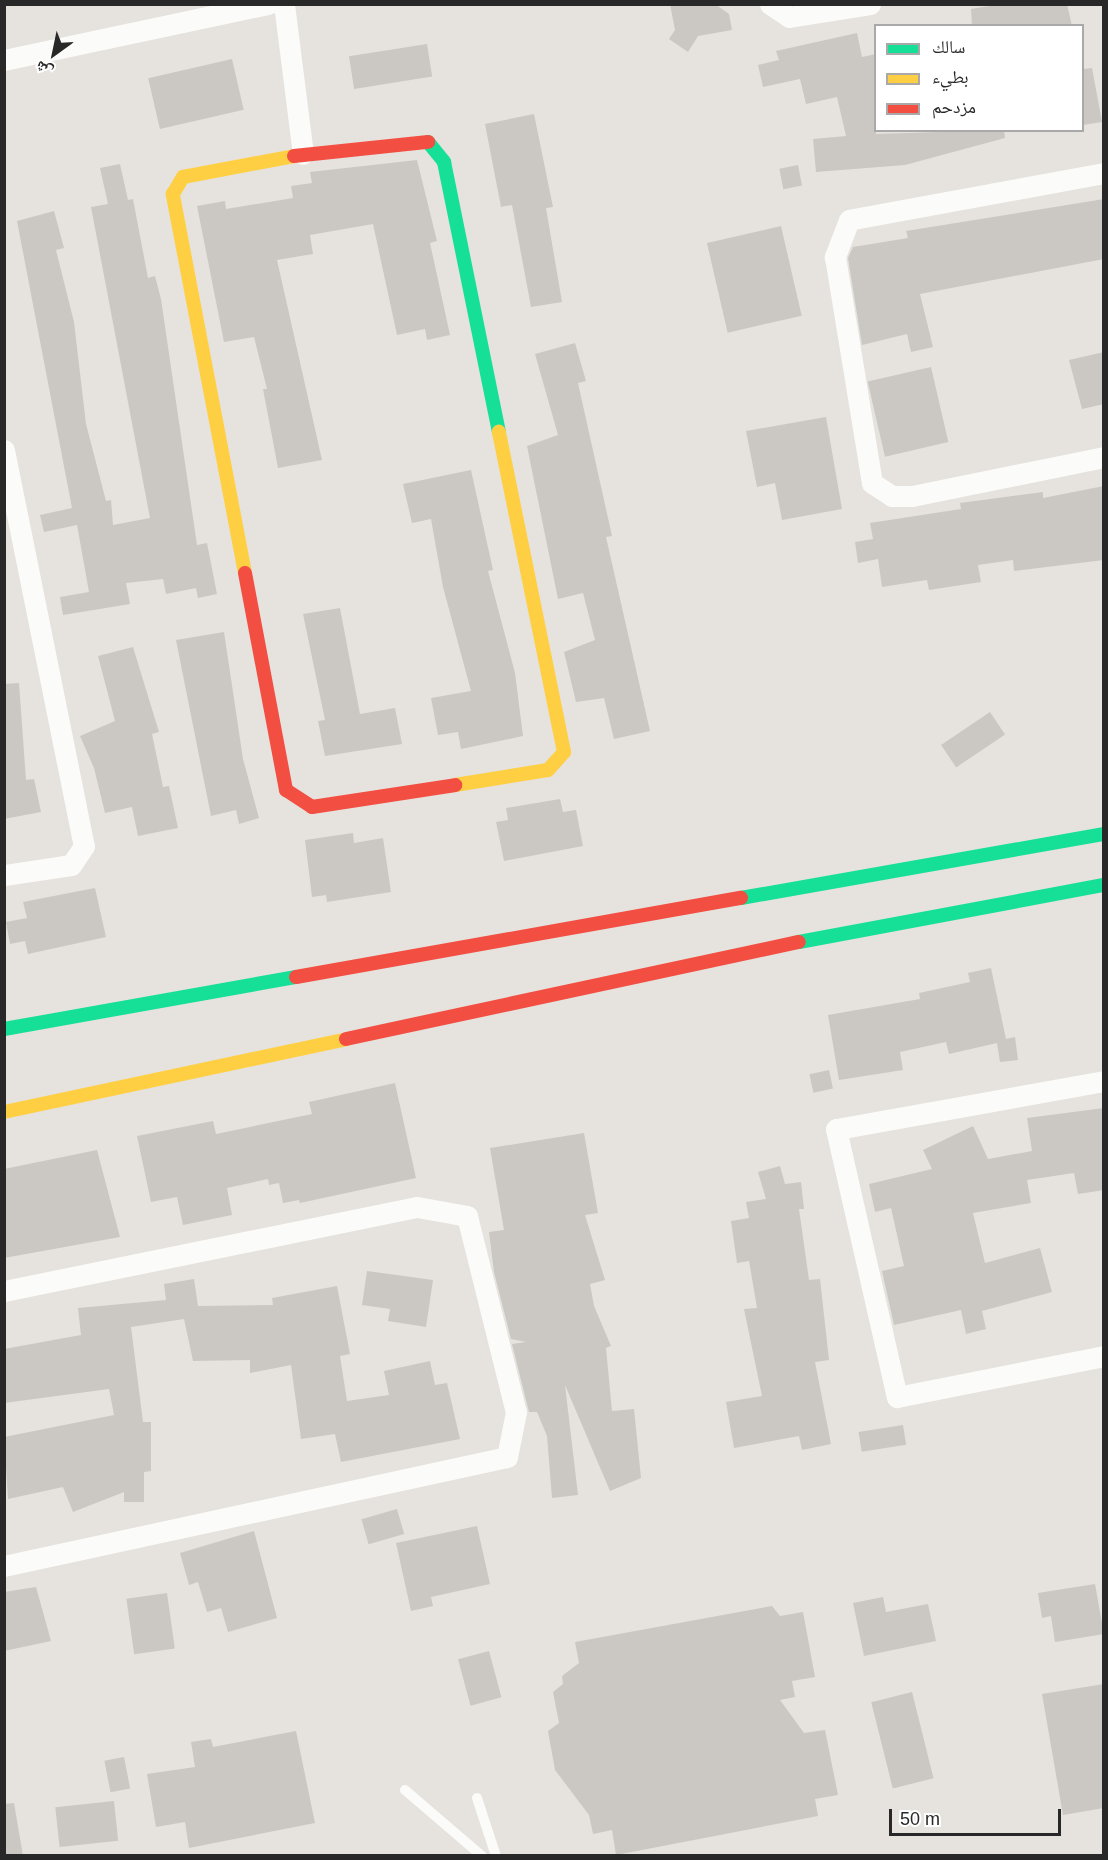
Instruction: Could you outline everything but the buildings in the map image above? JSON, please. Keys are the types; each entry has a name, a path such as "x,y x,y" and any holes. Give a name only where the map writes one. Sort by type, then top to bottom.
{"street":[{"path":"4,60 268,4"},
{"path":"284,4 303,154"},
{"path":"770,4 789,17 799,17 870,4"},
{"path":"428,142 444,162 564,752 548,770 312,807 286,790 173,194 183,177 303,154 428,142"},
{"path":"1104,173 849,220 836,257 872,483 892,496 912,496 1104,457"},
{"path":"4,450 84,846 70,865 4,875"},
{"path":"4,1029 1104,834"},
{"path":"4,1112 776,947 1104,885"},
{"path":"1104,1081 836,1130 897,1397 1104,1356"},
{"path":"4,1291 417,1207 467,1216 516,1412 507,1457 4,1566"}],"lane":[{"path":"405,1790 482,1856"},
{"path":"477,1798 496,1856"}],"traffic: fast":[{"path":"428,142 444,162 499,432"},
{"path":"741,898 1104,834"},
{"path":"799,942 1104,885"},
{"path":"4,1029 296,977"}],"traffic: slow":[{"path":"245,573 173,194 183,177 294,156"},
{"path":"455,785 548,770 564,752 499,432"},
{"path":"4,1112 346,1039"}],"traffic: jam":[{"path":"294,156 428,142"},
{"path":"245,573 286,790 312,807 455,785"},
{"path":"296,977 741,898"},
{"path":"346,1039 799,942"}]}
